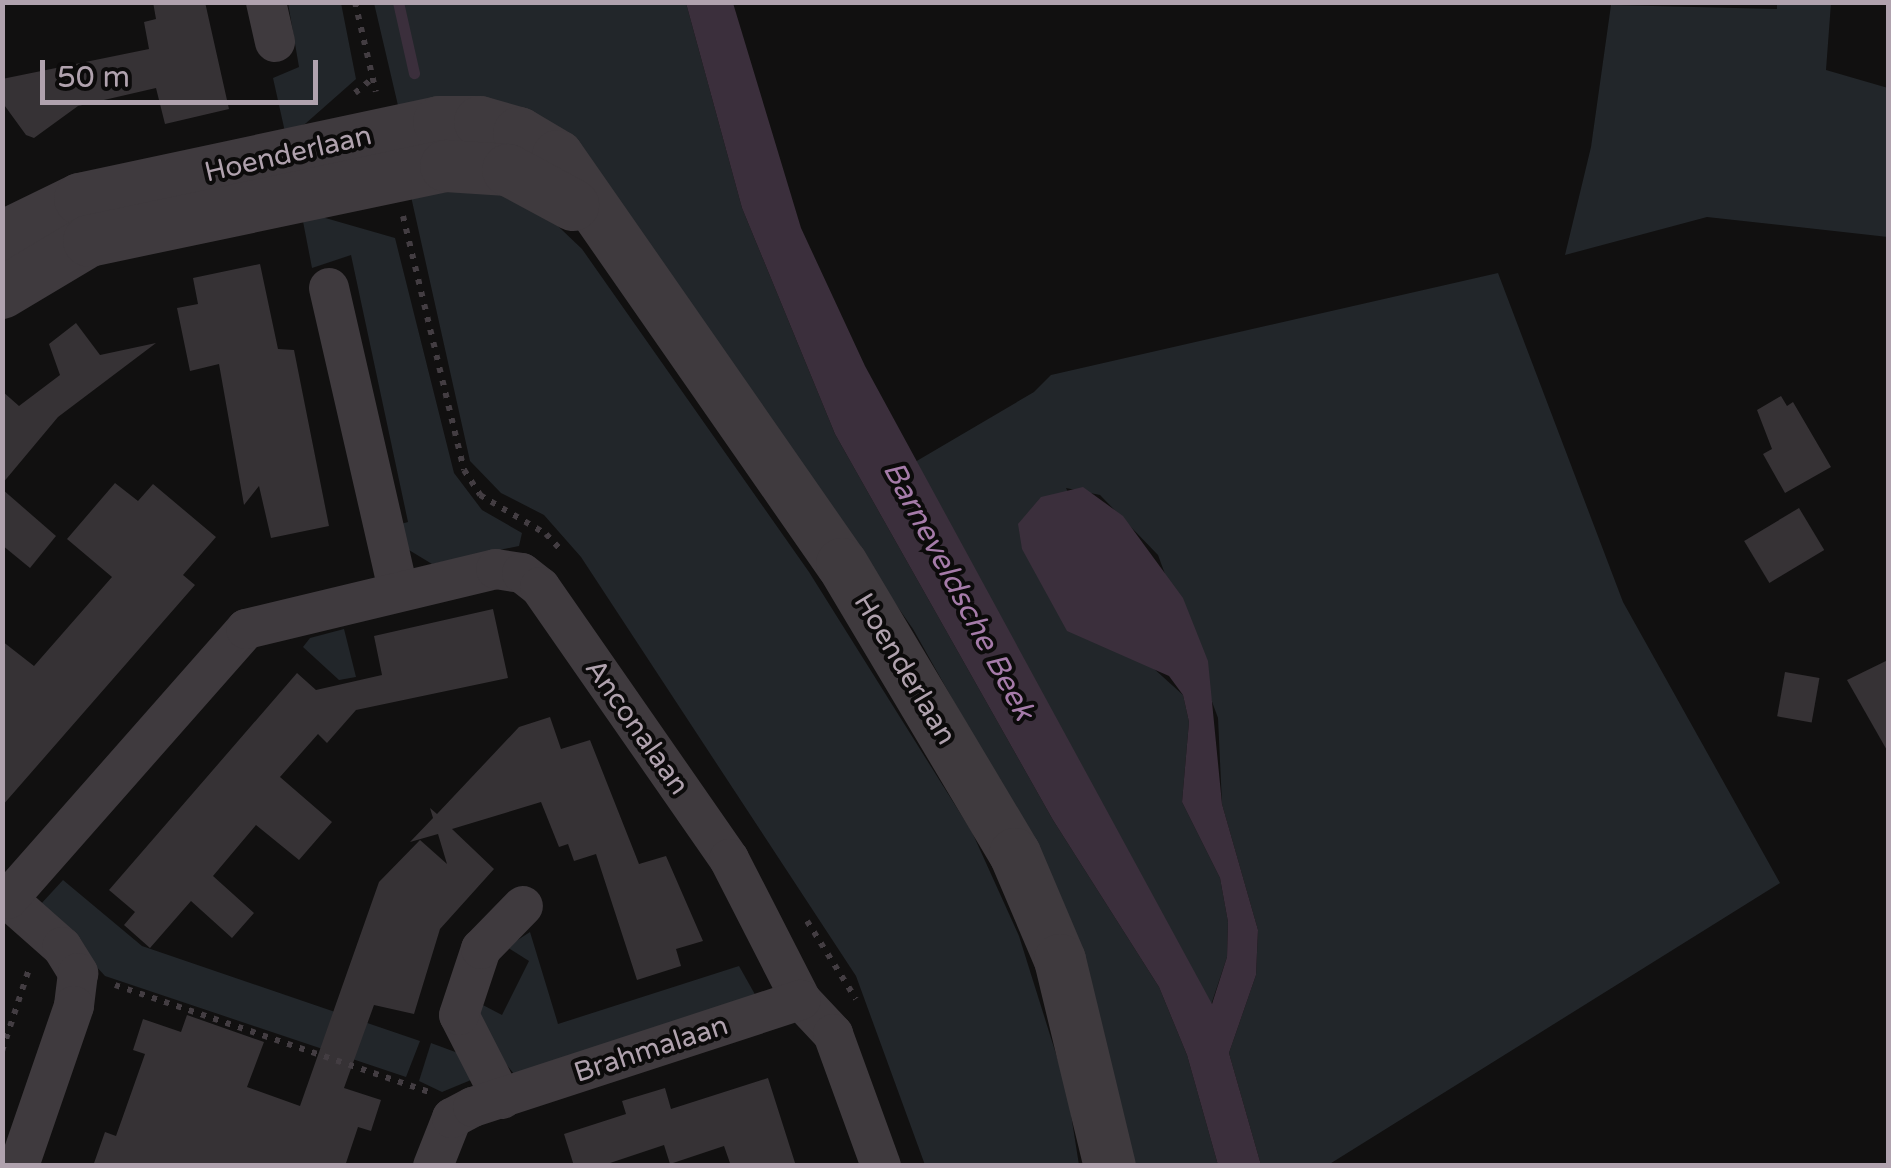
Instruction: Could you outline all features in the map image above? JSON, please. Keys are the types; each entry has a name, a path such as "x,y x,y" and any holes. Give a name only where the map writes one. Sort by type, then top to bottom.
{"street":[{"path":"266,2 274,42"},
{"name":"Hoenderlaan","path":"9,261 80,200 440,122 480,122 519,133 558,156 600,222 832,548 1015,854 1060,960 1110,1166"},
{"path":"329,288 398,589"},
{"name":"Anconalaan","path":"5,897 246,629 398,589 496,569 522,573 540,587 729,859 801,1000 833,1034 881,1166"},
{"path":"5,897 52,937 78,973 74,1006 19,1166"},
{"path":"433,1166 452,1118 488,1103 459,1015 481,949 524,906"},
{"name":"Brahmalaan","path":"488,1103 801,1000"}],"path":[{"path":"2,1051 32,961 52,937"},
{"path":"78,973 488,1103"}],"shaded area":[{"path":"288,3 341,3 356,79 305,124 285,132 273,78 299,67"},
{"path":"374,3 686,3 742,208 835,434 1053,820 1159,987 1187,1055 1218,1165 1135,1165 1042,858 913,629 663,270 400,114"},
{"path":"1777,3 1831,3 1826,70 1888,88 1888,237 1707,217 1565,255 1591,147 1611,5 1777,9"},
{"path":"408,183 491,185 540,209 582,249 809,572 972,832 1019,936 1067,1089 1079,1165 925,1165 856,976 581,557 544,515 501,493 470,461"},
{"path":"301,211 395,238 454,473 482,510 522,533 519,546 432,564 404,547 397,525 408,522 351,255 312,268"},
{"path":"1498,273 1623,602 1780,883 1328,1165 1261,1165 1229,1053 1256,975 1258,930 1222,804 1218,718 1158,555 1100,495 1066,488 1152,667 1183,695 1189,722 1182,802 1220,878 1228,922 1227,957 1211,1005 915,462 1034,392 1051,375"},
{"path":"344,629 356,677 339,680 303,647 310,638"},
{"path":"63,880 142,946 420,1041 406,1077 105,976 40,905"},
{"path":"530,932 558,1024 739,966 757,998 514,1074 478,1029 479,1003 502,1015 529,961 507,947"},
{"path":"431,1043 458,1053 471,1080 442,1092 419,1081"}],"water":[{"name":"Barneveldsche Beek","path":"686,3 733,3 801,228 865,366 1212,1004 1227,957 1228,922 1220,878 1182,802 1189,722 1183,695 1169,676 1067,631 1022,549 1018,524 1041,497 1083,487 1123,516 1183,598 1208,661 1222,804 1258,930 1256,975 1229,1053 1261,1165 1218,1165 1187,1055 1159,987 1053,820 835,434 742,208"}],"building":[{"path":"153,2 205,2 229,109 165,124 156,88 78,106 34,138 26,135 2,102 2,79 149,49 144,22 156,19"},
{"path":"260,264 278,349 294,350 329,526 271,538 259,486 244,505 219,364 190,371 177,308 198,304 193,278"},
{"path":"76,323 100,355 156,343 58,417 2,484 2,391 19,406 60,375 49,344"},
{"path":"1781,396 1787,406 1793,402 1831,467 1785,493 1763,454 1772,449 1757,410"},
{"path":"115,483 138,501 153,484 216,537 183,575 195,585 2,806 2,641 34,666 112,577 67,539"},
{"path":"2,489 56,536 30,568 2,545"},
{"path":"1799,508 1824,550 1769,583 1744,541"},
{"path":"493,609 508,678 356,710 327,743 318,734 280,777 332,822 299,860 256,825 213,876 254,913 232,938 191,901 150,948 124,925 135,912 109,890 297,673 316,690 382,675 374,636"},
{"path":"1888,660 1888,752 1847,680"},
{"path":"1785,672 1819,678 1812,722 1777,716"},
{"path":"550,717 561,749 590,740 639,864 666,856 703,941 676,949 681,966 637,980 596,854 574,861 568,844 559,847 541,802 452,829 494,869 440,929 414,1014 374,1005 344,1088 381,1100 371,1131 358,1127 345,1166 93,1166 105,1132 116,1136 145,1054 133,1050 143,1019 181,1032 187,1015 264,1042 247,1087 300,1106 379,882 420,840 447,864 438,834 410,842 433,818 430,808 437,814 519,727"},
{"path":"768,1078 796,1166 731,1166 724,1146 670,1164 664,1145 601,1166 574,1166 564,1134 626,1114 622,1101 665,1088 671,1109"}],"waterway":[{"path":"398,2 414,73"}]}
